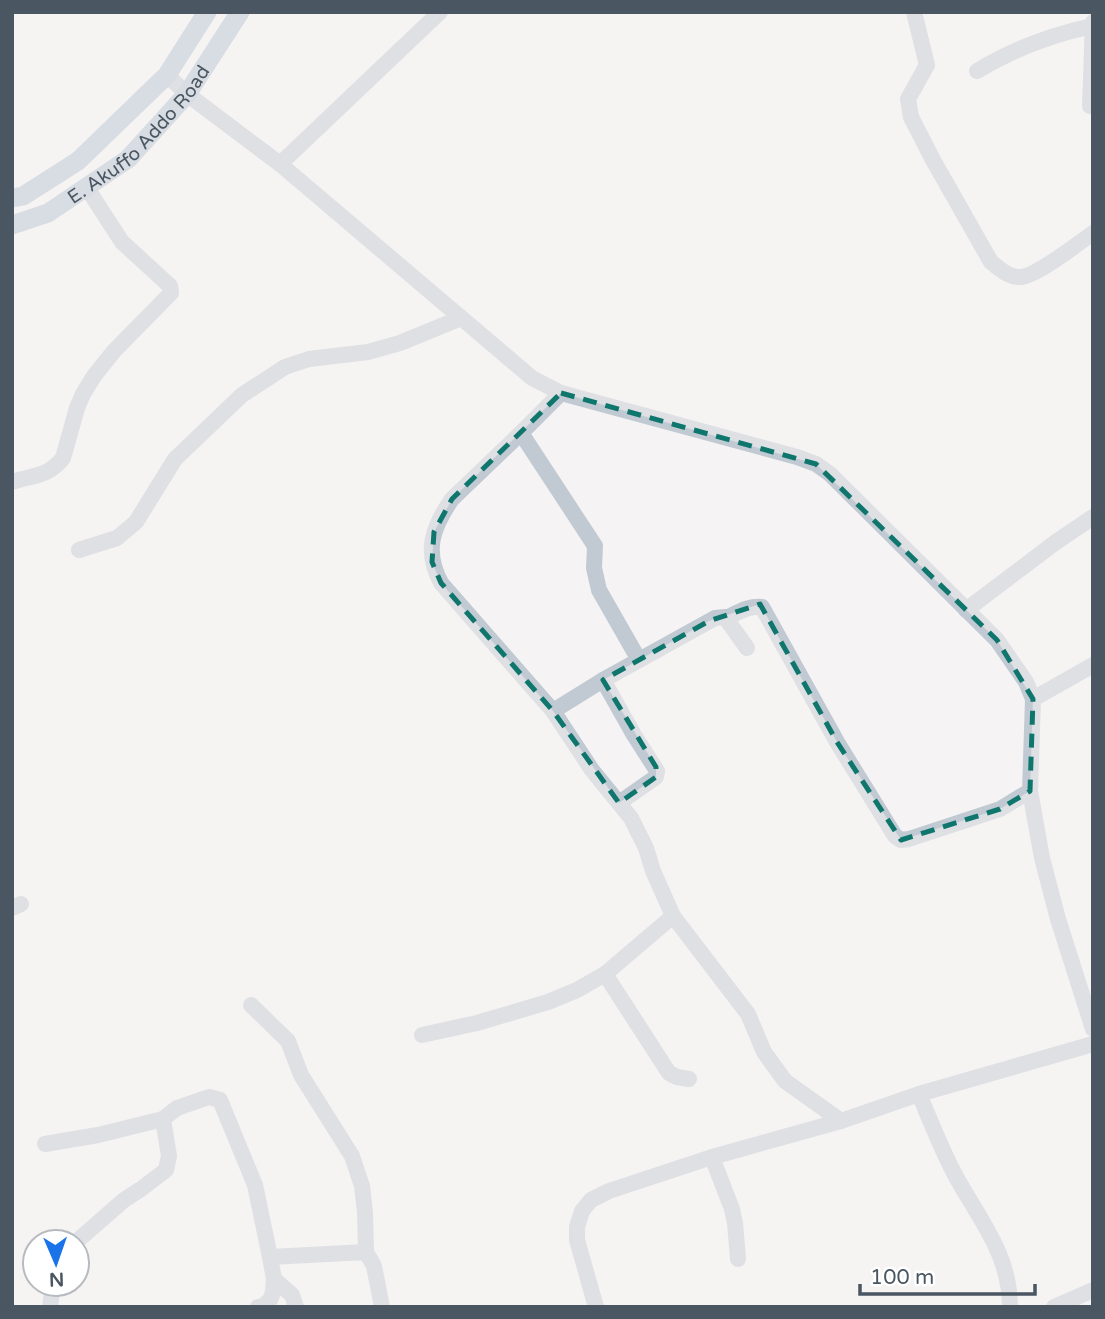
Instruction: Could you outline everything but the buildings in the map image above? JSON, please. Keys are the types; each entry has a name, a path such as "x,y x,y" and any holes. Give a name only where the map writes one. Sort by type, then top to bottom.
{"main road":[{"name":"E. Akuffo Addo Road","path":"12,198 23,196 78,161 167,75 207,12"},
{"name":"E. Akuffo Addo Road","path":"12,225 48,213 128,159 187,94 240,12"}],"street":[{"path":"416,12 428,25"},
{"path":"280,164 440,12"},
{"path":"913,13 927,65 908,99 911,117 991,262 1006,273 1022,277 1038,271 1093,233"},
{"path":"977,71 1033,42 1092,24 1090,106"},
{"path":"167,75 187,94 280,164 532,378 561,393 816,464 830,474 997,640 1026,682 1033,699 1030,791 1042,858 1087,990 1093,1029"},
{"path":"12,482 41,475 57,465 62,458 77,408 94,376 114,351 171,293 170,286 122,242 87,187"},
{"path":"79,550 117,538 136,522 175,459 242,395 285,367 309,359 368,352 400,344 461,318"},
{"path":"561,393 452,499 434,532 432,562 441,583 553,711 592,770 631,818 673,916 748,1014 764,1052 779,1074 841,1121"},
{"path":"521,433 595,547 594,568 600,590 639,660"},
{"path":"966,610 1093,517"},
{"path":"553,711 709,621 722,616 726,618 757,606 762,607 837,742 895,836 901,840 909,839 1000,809 1030,791"},
{"path":"726,618 747,648"},
{"path":"1033,699 1093,665"},
{"path":"603,680 657,771 656,778 619,803"},
{"path":"422,1035 452,1030 548,1002 577,990 605,974 673,916"},
{"path":"605,974 669,1073 690,1079"},
{"path":"251,1005 288,1041 301,1075 352,1156 362,1186 366,1252 374,1266 382,1307"},
{"path":"596,1307 577,1240 577,1227 582,1211 591,1200 609,1191 712,1157 841,1121 919,1094 1093,1044"},
{"path":"919,1094 954,1172 991,1234 1003,1261 1010,1290 1010,1307"},
{"path":"45,1144 98,1135 163,1119 177,1108 209,1097 220,1100 255,1185 270,1257 274,1279 273,1292 270,1300 258,1307"},
{"path":"91,1229 124,1200 166,1170 169,1156 163,1119"},
{"path":"712,1157 732,1209 738,1259"},
{"path":"270,1257 366,1252"},
{"path":"274,1279 292,1296 296,1307"},
{"path":"1054,1307 1093,1290"}],"highlighted area":[{"path":"561,393 816,464 997,640 1033,699 1030,791 1000,809 901,840 837,742 760,604 709,621 603,680 656,767 656,777 619,803 553,711 441,583 432,562 434,532 452,499"}]}
